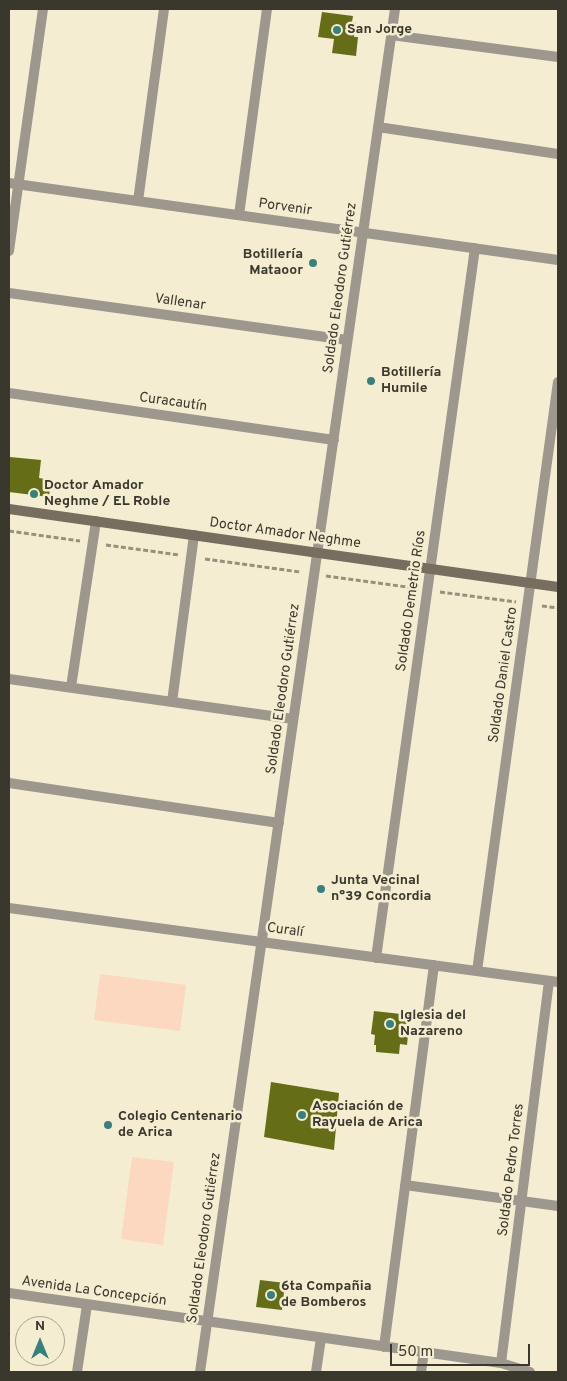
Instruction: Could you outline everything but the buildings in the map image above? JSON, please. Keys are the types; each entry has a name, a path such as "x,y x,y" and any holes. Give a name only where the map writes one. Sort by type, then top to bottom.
{"main road":[{"name":"Doctor Amador Neghme","path":"9,509 558,587"}],"street":[{"path":"9,251 13,184 43,9"},
{"path":"138,201 164,9"},
{"path":"239,216 267,9"},
{"name":"Soldado Eleodoro Gutiérrez","path":"200,1372 395,9"},
{"path":"391,35 558,57"},
{"path":"378,127 558,154"},
{"name":"Porvenir","path":"13,184 558,260"},
{"name":"Soldado Demetrio Ríos","path":"376,958 475,248"},
{"name":"Vallenar","path":"9,293 348,340"},
{"name":"Soldado Daniel Castro","path":"477,971 558,382"},
{"name":"Curacautín","path":"9,394 334,440"},
{"path":"71,687 96,521"},
{"path":"172,702 194,535"},
{"path":"9,678 294,719"},
{"path":"9,783 279,823"},
{"name":"Curalí","path":"9,908 554,982"},
{"path":"384,1347 434,965"},
{"name":"Soldado Pedro Torres","path":"501,1363 522,1201 554,982"},
{"path":"405,1185 558,1206"},
{"name":"Avenida La Concepción","path":"9,1293 501,1363 525,1371"},
{"path":"77,1372 87,1305"},
{"path":"316,1372 321,1338"},
{"path":"421,1372 424,1352"}],"path":[{"path":"9,531 558,608"}],"shaded area":[{"path":"100,974 186,985 180,1031 94,1020"},
{"path":"132,1157 174,1162 163,1245 121,1239"}],"place":[{"name":"San Jorge","path":"337,30"},
{"name":"Botillería Mataoor","path":"313,263"},
{"name":"Botillería Humile","path":"371,381"},
{"name":"Doctor Amador Neghme / EL Roble","path":"34,494"},
{"name":"Junta Vecinal n°39 Concordia","path":"321,889"},
{"name":"Iglesia del Nazareno","path":"390,1024"},
{"name":"Asociación de Rayuela de Arica","path":"302,1115"},
{"name":"Colegio Centenario de Arica","path":"108,1125"},
{"name":"6ta Compañia de Bomberos","path":"271,1295"}]}
